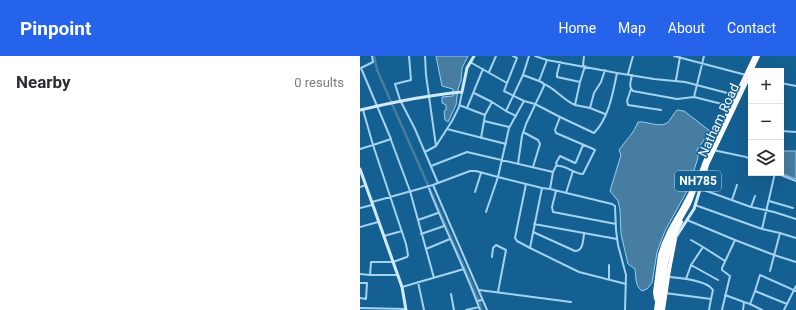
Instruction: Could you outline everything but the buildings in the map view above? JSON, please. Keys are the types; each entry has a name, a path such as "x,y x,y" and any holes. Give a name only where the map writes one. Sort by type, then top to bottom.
{"highway":[{"name":"NH785","path":"655,310 662,266 669,239 689,204 706,159 754,56"},
{"name":"NH785","path":"753,68 759,56"},
{"name":"NH785","path":"661,310 667,256 672,238 693,201 705,168 748,79"},
{"path":"657,302 655,292 660,255 667,234 693,189"},
{"path":"661,310 675,239"}],"main road":[{"path":"361,110 399,101 458,92 466,68 474,56"},
{"name":"Natham Road","path":"655,310 660,265 665,245 688,202 705,158 754,56"},
{"name":"Natham Road","path":"661,310 669,260 675,239 695,205 714,151 748,79"},
{"path":"360,169 402,287 406,310"}],"street":[{"path":"372,56 373,62 361,68 391,139 410,191 434,278"},
{"path":"409,56 411,80 395,84 399,101 425,152 438,184"},
{"path":"425,56 426,75 436,146"},
{"path":"488,72 496,56"},
{"path":"513,56 516,58 504,91 535,104 594,133 605,114 612,95 617,73"},
{"path":"506,111 530,56"},
{"path":"535,56 547,60 617,73 654,79 676,80 735,95"},
{"path":"552,61 553,56"},
{"path":"575,105 584,66 584,56"},
{"path":"628,74 633,56"},
{"path":"674,56 748,74"},
{"path":"694,97 704,56"},
{"path":"676,80 680,57"},
{"path":"539,82 547,60"},
{"path":"470,62 507,83"},
{"path":"560,62 557,77 580,82"},
{"path":"467,108 483,69"},
{"path":"590,108 594,93 601,82 605,70"},
{"path":"523,75 551,87 564,100 605,114"},
{"path":"632,75 630,86 631,89 627,101 628,104 661,110"},
{"path":"518,164 523,132 544,84"},
{"path":"784,84 796,86"},
{"path":"631,89 633,91 677,98 694,97 730,106"},
{"path":"425,152 436,146 447,129 459,105 458,92"},
{"path":"473,93 492,102 516,117"},
{"path":"486,212 498,177 510,127 524,100"},
{"path":"481,138 485,115 492,102"},
{"path":"459,105 485,115"},
{"path":"361,110 402,231 408,255 407,257 393,262 371,262 370,275"},
{"path":"556,165 562,165 581,174 584,173 595,150 556,133 555,130 560,117"},
{"path":"484,121 510,127"},
{"path":"447,129 506,144"},
{"path":"784,131 796,132"},
{"path":"523,132 538,140 540,144 533,167"},
{"path":"360,149 391,139"},
{"path":"550,189 553,172 560,156 575,163 583,145"},
{"path":"709,150 748,158"},
{"path":"431,166 467,152 553,172"},
{"path":"360,208 390,196 438,184 470,171 481,172 542,188 614,204 616,207 617,239 625,268 625,310"},
{"path":"566,193 573,171"},
{"path":"475,192 481,172"},
{"path":"762,229 774,176"},
{"path":"783,176 796,181"},
{"path":"526,184 515,238 517,241 579,272 626,284"},
{"path":"732,200 737,185"},
{"path":"360,187 366,186"},
{"path":"430,186 438,213 479,301 479,308 466,310"},
{"path":"430,186 455,237 487,310"},
{"path":"530,248 542,188"},
{"path":"700,189 752,207 796,219"},
{"path":"556,191 552,207 553,212 616,224"},
{"path":"752,207 754,196"},
{"path":"769,201 793,208"},
{"path":"695,205 762,229 796,238"},
{"path":"418,220 438,213"},
{"path":"686,219 735,240 796,262"},
{"path":"360,227 379,222"},
{"path":"534,224 617,239"},
{"path":"421,234 444,226"},
{"path":"384,236 402,231"},
{"path":"533,232 577,251 581,249 584,233"},
{"path":"770,271 780,233"},
{"path":"426,249 450,239"},
{"path":"690,240 725,261"},
{"path":"722,310 730,276 722,270 722,268 735,240"},
{"path":"492,257 493,248 496,245 506,250 498,292"},
{"path":"686,279 691,265 703,247"},
{"path":"609,265 609,280"},
{"path":"691,265 718,280"},
{"path":"402,287 464,269"},
{"path":"360,274 397,275"},
{"path":"750,304 760,275 795,290"},
{"path":"666,277 686,279 712,288 710,310"},
{"path":"418,282 424,310"},
{"path":"360,283 367,283 366,299 360,298"},
{"path":"784,310 796,286"},
{"path":"479,290 571,302"},
{"path":"755,291 787,304"},
{"path":"664,293 711,299"},
{"path":"451,294 454,310"},
{"path":"725,295 762,310"},
{"path":"743,310 744,302"},
{"path":"360,308 406,310"}],"water":[{"path":"436,56 468,56 462,68 456,105 448,122 445,120 444,111 446,110 446,105 442,103 442,97 453,96 453,89 442,86"},
{"path":"677,110 684,111 710,131 697,150 698,158 687,191 665,231 657,252 652,283 647,289 642,291 637,284 635,269 628,264 621,234 618,201 610,191 621,155 619,150 632,133 638,122 657,125 664,124 668,122"},
{"path":"784,151 796,151 796,179 784,174"}],"waterway":[{"path":"374,56 377,70 479,300 482,310"}]}
